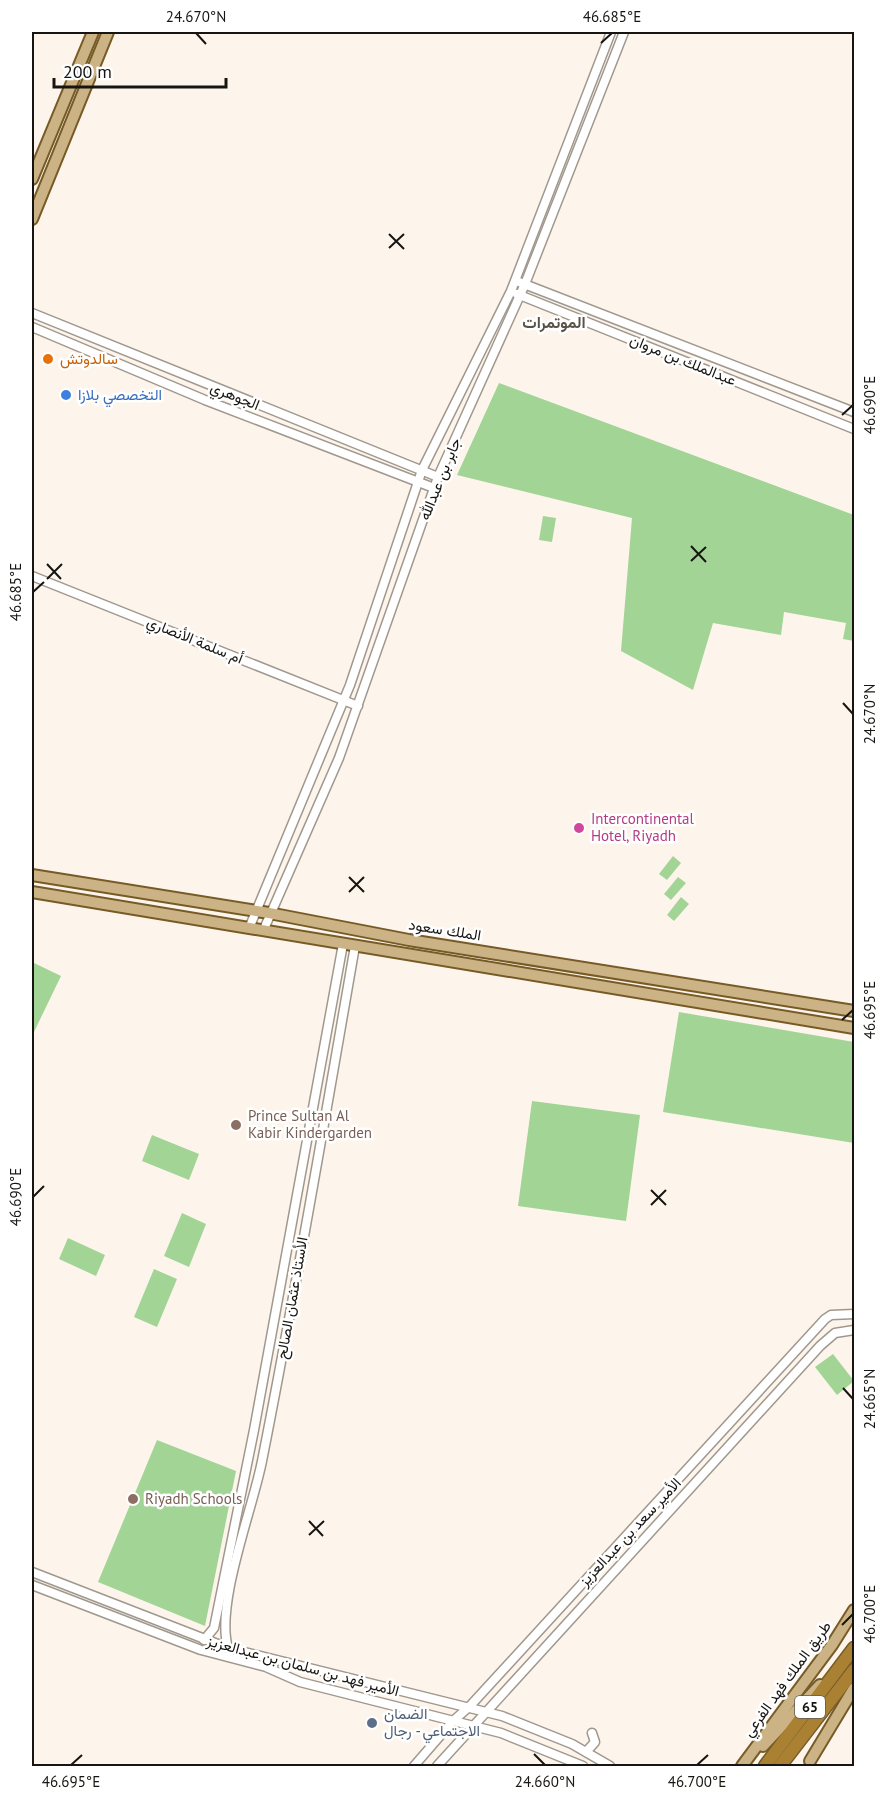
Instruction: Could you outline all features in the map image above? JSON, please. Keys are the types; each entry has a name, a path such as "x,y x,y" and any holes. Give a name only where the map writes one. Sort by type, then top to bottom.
{"highway":[{"name":"65","path":"765,1767 853,1650"},
{"name":"65","path":"780,1767 855,1670"}],"main road":[{"path":"32,179 93,32"},
{"path":"32,219 108,32"},
{"name":"الملك سعود","path":"32,875 269,913 409,940 855,1011"},
{"name":"الملك سعود","path":"32,892 250,926 343,944 855,1028"},
{"path":"818,1005 855,1007"},
{"name":"طريق الملك فهد الفرعي","path":"743,1767 855,1610"},
{"path":"743,1767 853,1650"},
{"path":"807,1764 855,1688"},
{"path":"807,1764 855,1702"}],"street":[{"path":"87,32 87,45"},
{"name":"جابر بن عبدالله","path":"250,926 344,700 422,470 511,291 610,32"},
{"name":"جابر بن عبدالله","path":"264,929 269,913 339,758 438,477 525,284 624,32"},
{"name":"عبدالملك بن مروان","path":"515,280 855,412"},
{"name":"عبدالملك بن مروان","path":"511,291 855,429"},
{"name":"الجوهري","path":"32,314 438,477"},
{"name":"الجوهري","path":"32,327 194,396 435,488"},
{"path":"827,418 833,403"},
{"name":"أم سلمة الأنصاري","path":"32,576 358,706"},
{"name":"الأستاذ عثمان الصالح","path":"204,1640 214,1628 254,1430 343,944"},
{"name":"الأستاذ عثمان الصالح","path":"228,1648 224,1630 234,1572 262,1464 355,946"},
{"name":"الأمير سعد بن عبدالعزيز","path":"414,1767 453,1721 470,1706 825,1319 831,1315 855,1314"},
{"name":"الأمير سعد بن عبدالعزيز","path":"437,1767 485,1711 820,1346 836,1333 855,1330"},
{"name":"الأمير فهد بن سلمان بن عبدالعزيز","path":"32,1572 228,1648 485,1711 572,1744 610,1767"},
{"name":"الأمير فهد بن سلمان بن عبدالعزيز","path":"32,1585 201,1650 266,1667 300,1682 473,1726 537,1745 583,1767"},
{"path":"214,1628 224,1630"},
{"path":"586,1752 594,1747 592,1733"}],"green space":[{"path":"499,383 854,515 854,641 843,639 846,623 784,612 781,635 713,623 693,690 621,651 632,518 457,475"},
{"path":"543,516 556,518 552,542 539,540"},
{"path":"673,856 681,863 667,880 659,874"},
{"path":"678,877 686,883 671,900 664,894"},
{"path":"681,897 689,904 674,921 667,915"},
{"path":"32,962 61,976 32,1036"},
{"path":"679,1012 854,1042 854,1143 663,1112"},
{"path":"532,1101 640,1115 626,1221 518,1206"},
{"path":"152,1135 199,1154 189,1180 142,1161"},
{"path":"182,1213 206,1224 189,1267 164,1256"},
{"path":"68,1238 105,1255 96,1276 59,1259"},
{"path":"154,1269 177,1279 157,1327 134,1317"},
{"path":"833,1354 854,1381 837,1395 815,1367"},
{"path":"157,1440 236,1471 205,1626 98,1582"}],"place":[{"name":"سالدوتش","path":"48,359"},
{"name":"التخصصي بلازا","path":"66,395"},
{"name":"Intercontinental Hotel, Riyadh","path":"579,828"},
{"name":"Prince Sultan Al Kabir Kindergarden","path":"236,1125"},
{"name":"Riyadh Schools","path":"133,1499"},
{"name":"الضمان الاجتماعي - رجال","path":"372,1723"}],"district":[{"name":"الموتمرات","path":"554,322"}]}
